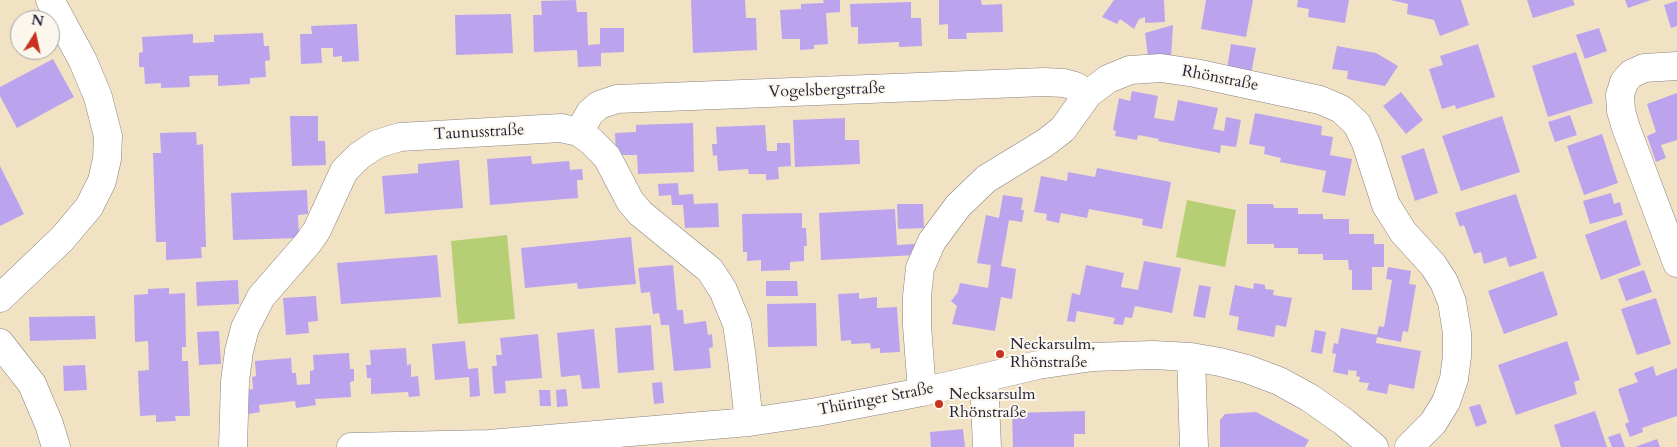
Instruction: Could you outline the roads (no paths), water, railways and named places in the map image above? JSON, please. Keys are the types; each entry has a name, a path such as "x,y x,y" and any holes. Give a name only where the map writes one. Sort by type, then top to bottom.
{"street":[{"path":"0,298 62,239 89,207 102,181 107,159 108,136 98,97 83,62 50,0"},
{"path":"1677,66 1644,68 1631,74 1624,82 1620,95 1621,111 1626,128 1677,263"},
{"name":"Rhönstraße","path":"922,392 917,326 917,296 920,268 932,241 958,206 986,179 1036,150 1051,138 1063,128 1088,94 1108,79 1130,70 1161,68 1196,73 1320,100 1341,109 1357,124 1366,143 1386,205 1403,232 1433,265 1444,282 1452,302 1457,333 1454,379 1446,402 1433,423 1409,447"},
{"name":"Vogelsbergstraße","path":"579,132 590,113 599,104 617,99 1044,82 1064,83 1075,86 1088,94"},
{"name":"Taunusstraße","path":"233,447 235,381 245,328 261,297 317,230 344,171 359,156 377,144 400,137 561,128 579,132"},
{"path":"579,132 607,157 630,201 640,213 710,270 723,290 737,324 749,422"},
{"path":"0,343 32,384 49,424 56,447"},
{"name":"Thüringer Straße","path":"351,447 489,444 749,422 817,412 922,392 1038,366 1093,356 1153,355 1191,357 1220,362 1247,369 1279,381 1317,403 1374,447"},
{"path":"1191,357 1194,447"},
{"path":"984,378 987,447"}],"place":[{"name":"Neckarsulm, Rhönstraße","path":"1000,354"},
{"name":"Necksarsulm Rhönstraße","path":"939,404"}]}
